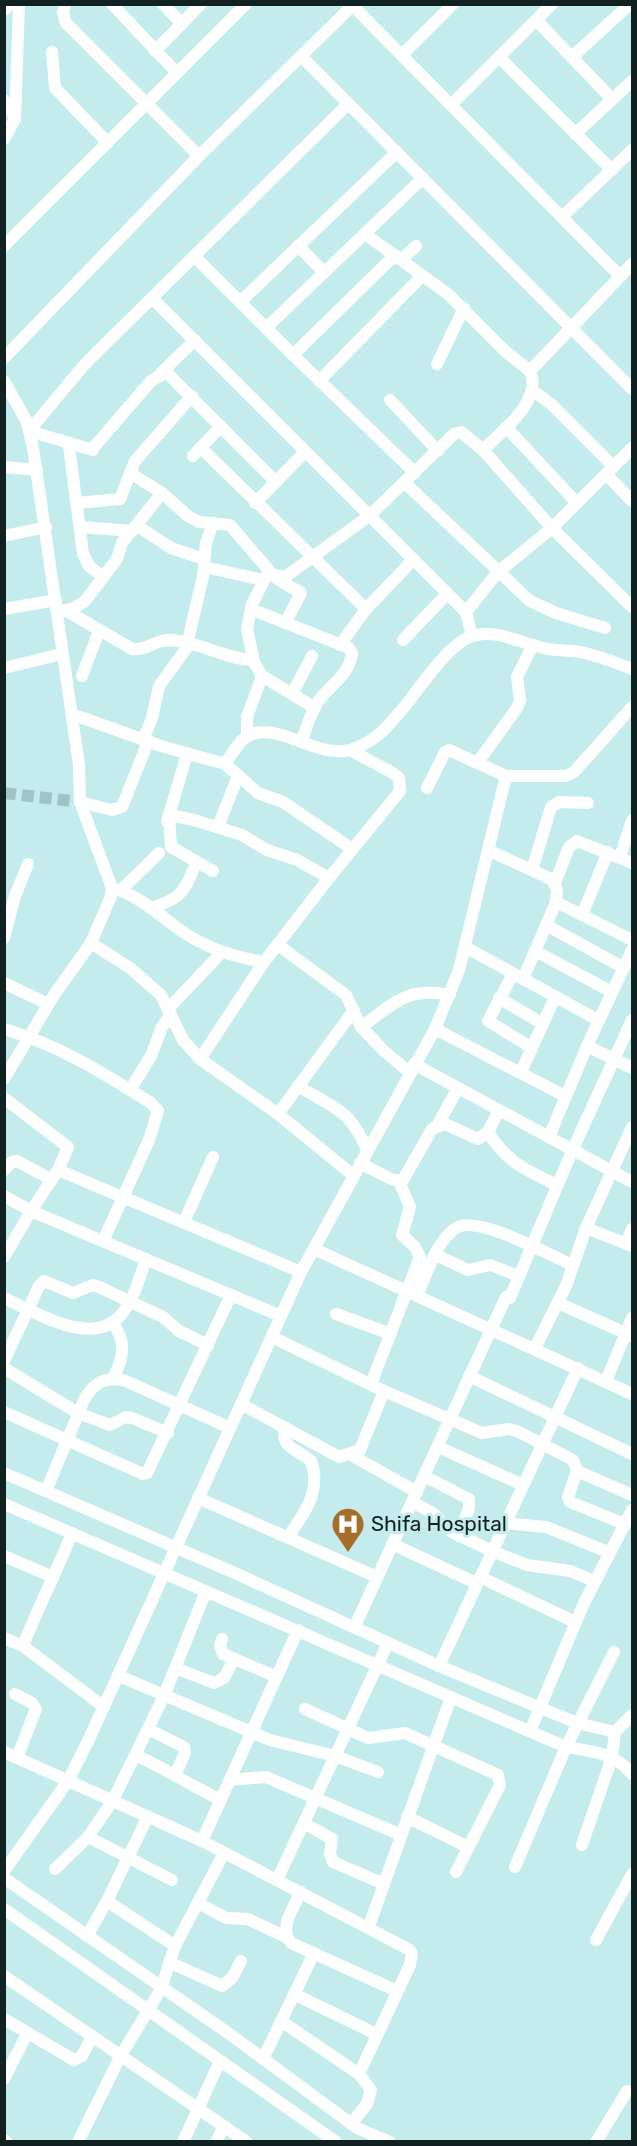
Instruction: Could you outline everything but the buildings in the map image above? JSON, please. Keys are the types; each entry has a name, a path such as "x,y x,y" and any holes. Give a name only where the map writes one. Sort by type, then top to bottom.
{"street":[{"path":"4,10 11,4"},
{"path":"4,140 15,119 19,4"},
{"path":"65,4 63,13 66,23 199,156"},
{"path":"163,4 182,24"},
{"path":"155,51 201,4"},
{"path":"4,246 246,4"},
{"path":"402,55 453,4"},
{"path":"451,105 552,4"},
{"path":"572,57 630,4"},
{"path":"4,358 199,156 353,5 620,276"},
{"path":"118,7 177,73"},
{"path":"536,20 612,99"},
{"path":"52,52 55,88 108,142"},
{"path":"301,57 630,382"},
{"path":"499,57 612,170"},
{"path":"575,134 633,81"},
{"path":"4,100 15,119"},
{"path":"29,431 84,365 348,104"},
{"path":"562,217 633,150"},
{"path":"240,302 397,152"},
{"path":"266,328 423,178"},
{"path":"364,234 464,308 505,351 530,371 532,390 529,400 483,450"},
{"path":"298,246 324,272"},
{"path":"293,355 398,257 416,246"},
{"path":"194,256 415,473"},
{"path":"530,371 633,264"},
{"path":"319,381 422,276"},
{"path":"152,298 466,612 472,636"},
{"path":"437,364 464,308"},
{"path":"29,431 93,448 161,373 195,340"},
{"path":"161,373 166,372 174,377 275,481"},
{"path":"4,381 20,407 29,431 37,470 60,607 62,654 79,765 80,802 117,889 150,908 185,933 221,953 264,962"},
{"path":"532,390 551,404 610,470 633,501"},
{"path":"76,503 120,499 139,455 192,396"},
{"path":"390,400 438,451"},
{"path":"221,426 197,452 315,558 366,609"},
{"path":"506,427 577,503"},
{"path":"80,527 134,528 204,563 285,577 315,558 369,516 454,434 461,432 483,450 552,528 633,607"},
{"path":"69,446 84,559 102,577"},
{"path":"466,612 497,573 552,528 633,448"},
{"path":"255,503 305,452"},
{"path":"4,467 37,470"},
{"path":"130,473 162,492 188,516 199,522 230,525 270,576 301,593 285,623"},
{"path":"405,483 530,602 556,613 606,628"},
{"path":"4,609 60,607 85,601 134,528 162,492"},
{"path":"80,802 112,810 122,807 146,741 159,686 180,660 187,644 206,543 213,524"},
{"path":"4,536 45,527"},
{"path":"340,645 366,609 413,560"},
{"path":"270,576 251,609 247,629 253,660 262,676 315,708"},
{"path":"403,640 447,594"},
{"path":"60,607 132,649 143,649 166,640 204,646 238,658 253,660"},
{"path":"251,609 351,651 351,661 315,708 301,742"},
{"path":"82,676 99,631"},
{"path":"247,736 265,733 334,752 350,750 386,730 432,672 461,643 472,636 501,636 533,645 584,653 633,669"},
{"path":"478,762 518,708 520,700 518,677 533,645"},
{"path":"4,668 62,654"},
{"path":"292,694 312,656"},
{"path":"225,764 247,736 247,717 262,676"},
{"path":"426,788 447,750 506,776 566,777 574,772 633,707"},
{"path":"72,716 187,754 225,764 258,793 283,802 352,849"},
{"path":"200,1059 264,962 328,878 400,792 401,785 393,773 350,750"},
{"path":"165,835 187,754"},
{"path":"218,826 238,776"},
{"path":"4,1871 68,1781 119,1676 301,1272 411,1068 435,1029 450,995 465,947 490,851 506,776"},
{"path":"532,870 551,807 559,802 588,803"},
{"path":"169,815 218,826 242,835 267,850 297,860 328,878"},
{"path":"169,815 171,847 213,871"},
{"path":"620,858 633,820"},
{"path":"532,1048 490,1025 489,1016 499,998 518,977 535,951 556,902 555,883 572,843 581,841 633,862"},
{"path":"490,851 555,883"},
{"path":"582,915 608,852"},
{"path":"4,1079 48,1004 91,943 117,889 159,853"},
{"path":"4,938 10,910 28,864"},
{"path":"150,908 179,897 188,884 193,870"},
{"path":"556,902 633,940"},
{"path":"546,925 633,982"},
{"path":"91,943 146,980 170,1011 183,1040 200,1059 278,1114 354,1176"},
{"path":"278,945 346,995 361,1027 384,1052 411,1068 458,1088 633,1182"},
{"path":"465,947 598,1020"},
{"path":"549,1137 598,1020 633,950"},
{"path":"535,951 612,992"},
{"path":"130,1090 152,1056 170,1011 221,953"},
{"path":"4,984 48,1004"},
{"path":"361,1027 403,998 416,992 430,991 450,995"},
{"path":"521,1072 555,997"},
{"path":"499,998 543,1024"},
{"path":"278,1114 354,1010"},
{"path":"355,1626 490,1328 519,1276 572,1151 633,1020"},
{"path":"4,1029 31,1035 70,1053 151,1103 158,1111 158,1118 102,1241"},
{"path":"435,1029 565,1096"},
{"path":"587,1046 633,1068"},
{"path":"298,1086 347,1114 359,1131 367,1150"},
{"path":"399,1181 407,1176 425,1137 437,1126 458,1088"},
{"path":"4,1098 65,1143 68,1152 5,1253"},
{"path":"437,1126 445,1124 478,1139 488,1132 500,1110"},
{"path":"488,1132 500,1151 511,1162 557,1185"},
{"path":"535,1348 558,1303 586,1228 631,1132"},
{"path":"184,1222 213,1157"},
{"path":"4,1170 12,1162 17,1161 123,1198 301,1272"},
{"path":"360,1163 399,1181 410,1207 402,1235 415,1247 420,1257 412,1294"},
{"path":"4,1196 31,1211 281,1316"},
{"path":"370,1384 391,1334 412,1294 447,1236 457,1227 469,1224 493,1230 572,1265"},
{"path":"586,1228 629,1245 633,1229"},
{"path":"314,1249 633,1394"},
{"path":"436,1255 468,1270 490,1265 519,1276"},
{"path":"4,1298 78,1328 92,1330 112,1322 130,1301 146,1259"},
{"path":"4,1361 28,1308 44,1281 73,1293 83,1292 93,1286 163,1317 179,1331 208,1345"},
{"path":"4,1412 143,1474 150,1470 231,1295"},
{"path":"558,1303 629,1335"},
{"path":"336,1314 391,1334"},
{"path":"606,1381 629,1335 633,1318"},
{"path":"112,1322 120,1332 124,1350 113,1378"},
{"path":"272,1337 450,1420 482,1433 509,1429 573,1460 577,1471 568,1497 570,1502 625,1524"},
{"path":"4,1368 78,1413 110,1425 126,1417 132,1418 168,1433"},
{"path":"439,1666 578,1368"},
{"path":"469,1376 633,1454"},
{"path":"45,1491 78,1413 90,1390 100,1380 113,1378 181,1405 230,1428"},
{"path":"241,1404 332,1455 351,1455 360,1450 384,1391"},
{"path":"285,1427 283,1435 286,1443 292,1450 305,1456 315,1471 315,1486 311,1500 288,1537"},
{"path":"438,1447 523,1485"},
{"path":"351,1455 414,1497 447,1528 459,1536 527,1566 570,1571 594,1581"},
{"path":"577,1471 633,1495"},
{"path":"4,1473 177,1547 439,1666 577,1723 615,1732"},
{"path":"424,1476 469,1499 470,1508 459,1536"},
{"path":"198,1498 377,1577"},
{"path":"4,1504 566,1747 612,1757 625,1765 633,1774"},
{"path":"530,1731 594,1581 633,1510"},
{"path":"506,1523 546,1527 608,1552"},
{"path":"23,1646 41,1599 72,1533"},
{"path":"392,1544 575,1623"},
{"path":"4,1556 53,1577"},
{"path":"56,1869 88,1837 113,1800 164,1696 206,1591"},
{"path":"202,1841 298,1630"},
{"path":"4,1638 23,1646 104,1707"},
{"path":"222,1639 220,1646 222,1654 277,1677"},
{"path":"277,1880 388,1643"},
{"path":"515,1867 577,1723 614,1652"},
{"path":"175,1668 214,1683 224,1678 234,1659"},
{"path":"119,1676 251,1733 334,1756 378,1772"},
{"path":"15,1694 32,1703 36,1709 17,1758"},
{"path":"369,1926 431,1747 451,1697"},
{"path":"305,1709 375,1739 391,1733 405,1733 500,1778 500,1785 456,1872"},
{"path":"582,1845 612,1757 615,1732 633,1715"},
{"path":"148,1729 184,1747 184,1753 175,1774"},
{"path":"4,1752 202,1841 369,1926 412,1953 358,2074"},
{"path":"135,1755 221,1800"},
{"path":"230,1780 266,1777 401,1835"},
{"path":"87,1936 107,1901 148,1816"},
{"path":"407,1817 468,1847"},
{"path":"304,1823 332,1839 330,1854 333,1862 384,1884"},
{"path":"88,1837 172,1880"},
{"path":"78,2142 120,2057 161,1989 175,1946 224,1853"},
{"path":"596,1940 633,1874"},
{"path":"4,1878 263,2059 351,2124 370,2136 390,2142"},
{"path":"286,1937 286,1926 301,1892"},
{"path":"107,1901 175,1946"},
{"path":"198,1903 226,1918 248,1919 286,1937 291,1943 397,1991"},
{"path":"4,1909 220,2061 319,2136 336,2142"},
{"path":"263,2059 314,1953"},
{"path":"169,1962 222,1986 232,1978 241,1961"},
{"path":"4,1976 247,2142"},
{"path":"294,1994 376,2034"},
{"path":"4,2019 74,2060 82,2056 92,2037"},
{"path":"281,2021 358,2074 371,2090 370,2098 351,2124"},
{"path":"4,2079 27,2034"},
{"path":"183,2142 220,2061"},
{"path":"596,2142 627,2091"},
{"path":"216,2142 224,2126"}],"tunnel":[{"path":"4,793 80,802"}],"place":[{"name":"Shifa Hospital","path":"348,1553"}]}
